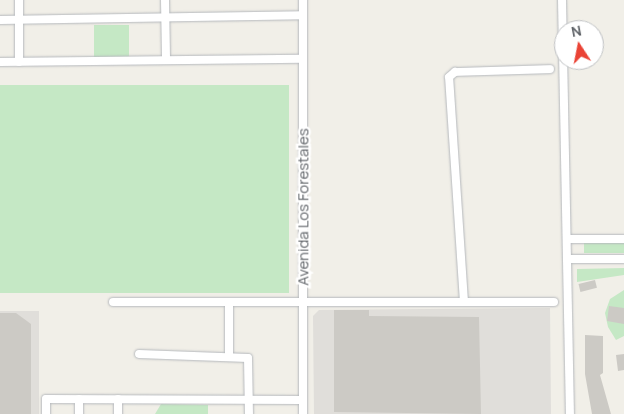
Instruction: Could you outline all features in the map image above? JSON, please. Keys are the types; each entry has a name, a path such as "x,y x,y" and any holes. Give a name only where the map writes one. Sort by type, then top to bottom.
{"street":[{"path":"19,0 19,62"},
{"path":"165,0 166,60"},
{"name":"Avenida Los Forestales","path":"303,0 303,414"},
{"path":"562,0 570,414"},
{"path":"0,20 303,15"},
{"path":"0,62 303,59"},
{"path":"464,302 449,77 455,72 550,69"},
{"path":"568,240 624,239"},
{"path":"568,259 624,259"},
{"path":"113,302 554,302"},
{"path":"229,302 229,355"},
{"path":"139,354 229,355 248,358 250,414"},
{"path":"46,414 46,399 303,400"},
{"path":"79,399 79,414"},
{"path":"118,399 118,414"}],"shaded area":[{"path":"550,308 551,414 314,414 313,316 319,310"},
{"path":"0,311 39,311 39,414 0,414"}],"green space":[{"path":"94,25 129,25 129,57 94,57"},
{"path":"0,85 289,85 289,293 0,293"},
{"path":"584,243 624,243 624,253 584,253"},
{"path":"624,268 624,275 577,282 577,269"},
{"path":"624,290 624,336 616,340 608,327 605,313 610,299"},
{"path":"161,404 208,405 208,414 155,414"}],"building":[{"path":"595,280 597,288 580,292 579,284"},
{"path":"609,306 624,308 624,324 607,321"},
{"path":"334,310 369,310 369,316 479,317 481,414 334,412"},
{"path":"0,313 16,313 31,324 31,414 0,414"},
{"path":"585,335 603,336 603,373 600,375 611,414 592,414 585,374"},
{"path":"624,354 624,370 618,371 616,355"}]}
